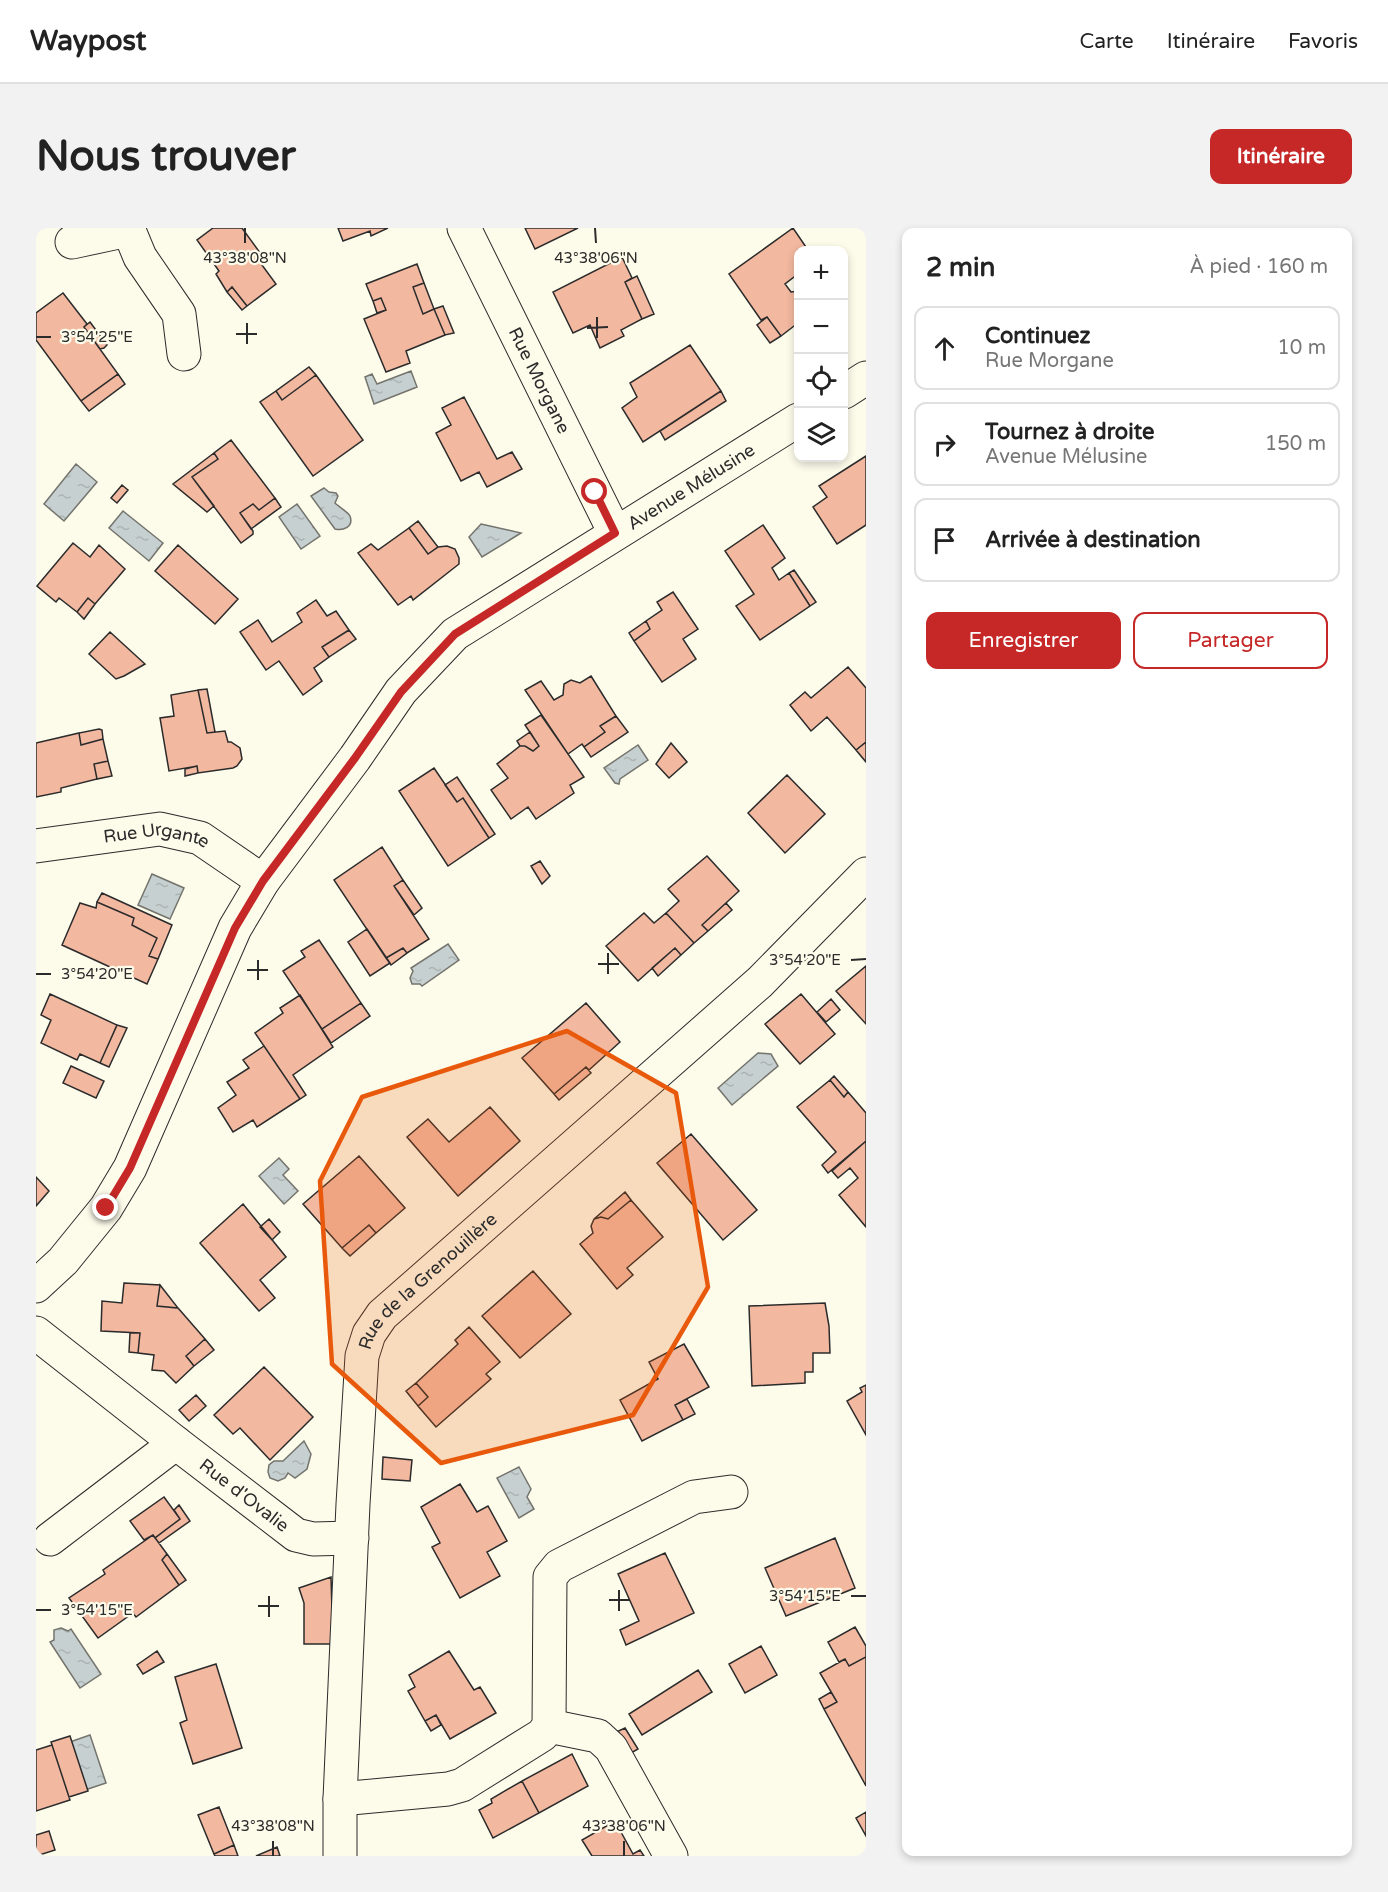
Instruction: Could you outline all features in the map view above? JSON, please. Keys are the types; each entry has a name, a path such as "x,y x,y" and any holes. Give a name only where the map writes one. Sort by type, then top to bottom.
{"street":[{"name":"Rue Morgane","path":"464,228 615,533"},
{"path":"72,242 128,229 140,257 179,314 184,354"},
{"path":"848,389 866,378"},
{"name":"Avenue Mélusine","path":"36,1286 63,1261 106,1208 130,1168 235,928 263,881 401,692 455,634 794,422"},
{"name":"Rue Urgante","path":"36,846 160,829 200,838 263,881"},
{"name":"Rue de la Grenouillère","path":"340,1856 339,1799 362,1356 369,1334 381,1314 760,982 866,874"},
{"name":"Rue d'Ovalie","path":"36,1333 296,1536 313,1539 352,1538"},
{"path":"50,1539 176,1443"},
{"path":"339,1799 448,1789 462,1785 542,1735 549,1726 550,1577 559,1566 569,1560 694,1497 731,1492"},
{"path":"549,1726 598,1736 611,1748 671,1856"}],"highlighted area":[{"path":"567,1031 676,1093 708,1287 633,1415 441,1463 332,1364 320,1181 362,1097"}],"water":[{"path":"411,371 417,387 374,404 365,377 372,374 377,384"},
{"path":"76,464 97,482 64,521 44,504"},
{"path":"324,488 336,493 338,496 335,503 350,516 351,520 347,527 335,529 311,496"},
{"path":"297,504 320,536 301,549 279,517"},
{"path":"123,511 163,543 149,561 109,528"},
{"path":"481,524 521,533 482,557 469,537"},
{"path":"638,745 648,760 620,779 619,784 615,783 604,768"},
{"path":"152,874 184,888 170,919 138,905"},
{"path":"448,944 459,960 422,986 412,984 410,978 413,971 411,968"},
{"path":"758,1053 771,1054 778,1066 732,1105 718,1088"},
{"path":"279,1158 289,1169 283,1175 298,1191 284,1204 259,1176"},
{"path":"304,1441 311,1454 307,1469 295,1478 288,1473 285,1478 278,1481 270,1478 269,1465 274,1461 283,1461"},
{"path":"519,1467 531,1489 527,1497 534,1509 519,1518 497,1478"},
{"path":"61,1628 68,1631 71,1629 101,1674 80,1688 50,1642 54,1640 54,1630"},
{"path":"90,1735 106,1783 82,1791 67,1743"}],"building":[{"path":"213,228 242,228 266,261 262,265 276,284 247,306 232,287 227,292 216,274 219,271 197,240"},
{"path":"338,228 388,228 371,236 370,231 343,241"},
{"path":"525,228 578,228 535,249"},
{"path":"793,228 805,246 794,246 794,277 785,284 791,292 794,292 794,326 781,336 767,317 761,320 729,274"},
{"path":"622,257 632,278 625,282 642,319 621,330 624,336 600,348 590,325 573,333 553,292"},
{"path":"417,264 424,283 413,287 423,314 434,309 445,335 406,351 410,363 386,372 364,319 386,310 381,298 373,301 366,284"},
{"path":"637,276 654,314 642,319 625,282"},
{"path":"424,283 434,309 423,314 413,287"},
{"path":"232,287 247,306 242,310 227,292"},
{"path":"63,293 87,324 84,327 118,374 81,401 36,340 36,313"},
{"path":"381,298 386,310 377,313 373,301"},
{"path":"443,306 454,333 445,335 434,309"},
{"path":"767,317 781,336 770,343 757,325"},
{"path":"90,322 107,345 104,348 100,349 84,327"},
{"path":"690,345 721,391 643,442 622,408 637,397 630,383"},
{"path":"309,367 316,375 282,400 276,391"},
{"path":"118,374 125,384 89,411 81,401"},
{"path":"316,375 363,440 313,476 260,402 276,391 282,400"},
{"path":"721,391 726,401 665,440 660,431"},
{"path":"464,397 497,459 512,452 522,469 487,487 479,472 461,481 436,433 451,425 442,408"},
{"path":"231,440 275,498 259,510 253,504 240,513 253,531 253,534 241,543 192,477 218,459 214,453"},
{"path":"214,453 218,459 192,477 214,506 207,512 173,484"},
{"path":"866,456 866,525 837,544 813,507 827,497 819,486"},
{"path":"122,485 128,490 117,503 111,498"},
{"path":"275,498 281,507 251,529 240,513 253,504 259,510"},
{"path":"418,521 438,547 428,554 409,528"},
{"path":"763,525 785,558 772,568 779,580 789,573 810,606 760,640 736,606 754,594 725,551"},
{"path":"409,528 428,554 438,547 447,546 455,549 459,564 413,600 411,596 398,605 358,553 371,544 378,550"},
{"path":"73,543 90,557 99,545 125,569 95,604 88,598 77,612 59,598 56,602 37,586"},
{"path":"178,545 238,599 215,624 155,571"},
{"path":"794,570 816,602 810,606 789,573"},
{"path":"673,592 698,629 683,639 696,659 662,682 634,641 650,629 646,621 662,610 657,602"},
{"path":"88,598 95,604 84,619 77,612"},
{"path":"316,600 327,616 336,611 349,630 322,647 329,657 314,668 322,681 303,695 279,661 266,670 240,632 258,620 272,642 302,622 297,613"},
{"path":"646,621 650,629 634,641 629,633"},
{"path":"349,630 356,639 329,657 322,647"},
{"path":"110,632 145,664 116,679 89,654"},
{"path":"848,667 866,688 866,742 856,750 827,717 811,731 790,705 805,692 811,698"},
{"path":"591,676 616,716 600,726 605,732 584,747 582,744 568,754 525,690 541,681 554,700 563,695 564,684 571,680 580,683"},
{"path":"207,689 215,732 207,733 198,690"},
{"path":"198,690 207,733 225,731 228,742 240,748 242,759 233,768 198,773 197,766 169,771 160,718 174,716 171,695"},
{"path":"541,715 584,777 570,785 574,793 536,819 528,807 511,819 491,790 508,778 497,764 520,746 533,751 539,746 525,725"},
{"path":"616,716 628,732 591,757 584,747 605,732 600,726"},
{"path":"102,730 103,739 81,745 79,733"},
{"path":"530,732 539,746 533,751 520,746 517,741"},
{"path":"79,733 81,745 103,739 108,761 94,764 97,779 61,788 61,792 36,797 36,743"},
{"path":"866,742 866,762 856,750"},
{"path":"671,743 687,762 669,778 656,764"},
{"path":"108,761 112,776 97,779 94,764"},
{"path":"197,766 198,773 185,776 185,769"},
{"path":"434,768 457,802 463,798 489,838 448,866 399,791"},
{"path":"787,775 825,814 785,853 748,813"},
{"path":"457,777 495,834 489,838 463,798 457,802 445,785"},
{"path":"382,847 403,880 394,886 429,939 407,953 403,948 386,958 334,880"},
{"path":"707,856 739,891 702,925 708,931 694,943 666,913 679,901 668,889"},
{"path":"540,861 550,876 542,884 531,866"},
{"path":"403,880 422,908 414,915 394,886"},
{"path":"102,893 172,925 158,959 149,956 157,938 132,925 134,918 97,902"},
{"path":"97,902 134,918 132,925 157,938 149,956 158,959 147,984 62,945 80,903 96,908"},
{"path":"726,903 732,910 708,931 702,925"},
{"path":"644,913 654,923 666,913 694,943 681,955 675,948 638,981 606,946"},
{"path":"367,929 390,963 370,976 348,942"},
{"path":"319,940 361,1003 322,1029 283,971 305,957 301,951"},
{"path":"403,948 407,953 391,965 386,958"},
{"path":"675,948 681,955 658,976 652,968"},
{"path":"866,966 866,1024 836,991"},
{"path":"50,994 117,1025 100,1063 80,1054 77,1060 41,1043 51,1020 41,1015"},
{"path":"801,994 835,1034 800,1064 765,1024"},
{"path":"300,995 333,1047 293,1075 306,1095 300,1099 255,1033 283,1013 280,1008"},
{"path":"831,999 840,1010 826,1022 817,1012"},
{"path":"361,1003 370,1016 331,1043 322,1029"},
{"path":"586,1003 620,1042 589,1070 586,1067 554,1094 522,1058"},
{"path":"117,1025 127,1028 109,1067 100,1063"},
{"path":"264,1046 300,1099 257,1127 253,1120 233,1132 218,1108 236,1095 227,1082 249,1068 243,1060"},
{"path":"71,1066 104,1081 96,1098 63,1083"},
{"path":"586,1067 591,1073 559,1100 554,1094"},
{"path":"834,1076 848,1092 844,1097 830,1080"},
{"path":"830,1080 844,1097 848,1092 866,1113 866,1141 828,1173 822,1165 836,1152 797,1107"},
{"path":"490,1107 520,1141 458,1196 407,1137 428,1119 449,1142"},
{"path":"691,1134 757,1210 723,1240 657,1163"},
{"path":"866,1141 866,1227 839,1195 858,1178 850,1168 838,1178 832,1171"},
{"path":"359,1156 405,1208 376,1233 369,1225 342,1248 303,1204"},
{"path":"36,1177 49,1191 36,1206"},
{"path":"625,1192 631,1200 608,1219 601,1217 594,1219"},
{"path":"631,1200 663,1237 627,1268 633,1275 617,1289 580,1244 593,1233 591,1226 594,1219 601,1217 608,1219"},
{"path":"243,1204 286,1257 260,1280 275,1298 259,1311 200,1243"},
{"path":"269,1219 280,1232 272,1240 260,1227"},
{"path":"369,1225 376,1233 350,1256 342,1248"},
{"path":"533,1271 571,1314 520,1358 482,1316"},
{"path":"124,1283 160,1285 157,1306 178,1308 205,1339 186,1356 194,1366 176,1383 164,1371 152,1370 154,1355 138,1353 140,1333 101,1331 102,1301 122,1303"},
{"path":"160,1285 178,1308 157,1306"},
{"path":"825,1303 830,1353 813,1353 813,1372 805,1372 805,1383 752,1386 749,1306"},
{"path":"469,1327 500,1362 486,1374 491,1379 436,1427 418,1406 428,1397 416,1383 458,1344 455,1340"},
{"path":"130,1333 140,1333 138,1353 129,1352"},
{"path":"205,1339 214,1350 194,1366 186,1356"},
{"path":"684,1344 709,1387 675,1405 683,1420 642,1441 620,1400 658,1379 649,1362"},
{"path":"264,1367 313,1417 270,1460 240,1428 233,1434 214,1415"},
{"path":"416,1383 428,1397 418,1406 406,1391"},
{"path":"866,1385 866,1435 847,1401 862,1392 860,1388"},
{"path":"196,1395 206,1406 189,1421 179,1410"},
{"path":"687,1399 695,1414 683,1420 675,1405"},
{"path":"383,1457 412,1460 410,1481 382,1479"},
{"path":"460,1484 477,1512 488,1506 507,1541 487,1552 500,1576 460,1598 432,1547 440,1543 421,1507"},
{"path":"164,1497 180,1519 155,1538 153,1535 144,1540 130,1521"},
{"path":"179,1505 190,1521 159,1543 155,1538 180,1519 174,1510"},
{"path":"153,1535 167,1554 162,1560 179,1585 136,1617 133,1613 98,1638 69,1598 105,1574 103,1570"},
{"path":"835,1538 855,1588 786,1616 765,1568"},
{"path":"665,1553 694,1613 626,1645 620,1630 639,1621 618,1574"},
{"path":"167,1554 186,1580 179,1585 162,1560"},
{"path":"331,1577 333,1644 304,1644 304,1603 299,1588"},
{"path":"855,1627 866,1646 866,1657 849,1666 845,1659 839,1662 828,1642"},
{"path":"761,1646 777,1675 745,1693 729,1664"},
{"path":"157,1651 164,1662 143,1674 137,1665"},
{"path":"449,1651 474,1690 480,1687 496,1713 450,1739 436,1715 425,1721 408,1691 415,1687 409,1675"},
{"path":"866,1657 866,1786 824,1709 837,1702 820,1673 845,1659 849,1666"},
{"path":"216,1664 242,1748 193,1764 180,1723 187,1720 175,1677"},
{"path":"698,1670 712,1692 642,1735 629,1714"},
{"path":"831,1692 837,1702 824,1709 819,1699"},
{"path":"436,1715 441,1725 431,1731 425,1721"},
{"path":"625,1728 638,1749 626,1756 614,1733"},
{"path":"70,1736 88,1791 69,1797 51,1742"},
{"path":"52,1745 70,1800 36,1811 36,1750"},
{"path":"572,1754 588,1786 539,1813 522,1781"},
{"path":"522,1781 539,1813 493,1838 479,1810 492,1803 491,1799"},
{"path":"219,1807 234,1845 214,1854 198,1815"},
{"path":"866,1812 866,1836 856,1818"},
{"path":"615,1821 633,1854 640,1850 644,1856 592,1856 582,1840"},
{"path":"49,1831 55,1850 36,1856 36,1835"},
{"path":"234,1845 238,1856 215,1856 214,1854"},
{"path":"277,1847 280,1856 256,1856"}],"route":[{"path":"106,1208 130,1168 235,928 263,881 401,692 455,634 615,533 595,492"}]}
